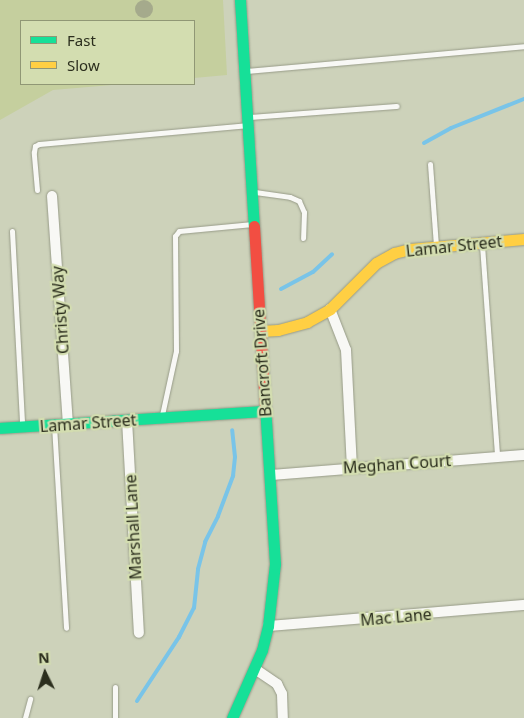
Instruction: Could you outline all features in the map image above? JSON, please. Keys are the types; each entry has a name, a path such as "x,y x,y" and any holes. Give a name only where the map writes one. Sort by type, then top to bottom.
{"main road":[{"name":"Bancroft Drive","path":"232,718 255,669 268,626 275,564 240,0"},
{"name":"Lamar Street","path":"260,331 278,330 307,322 330,309 378,262 402,251 436,246 524,239"},
{"name":"Lamar Street","path":"0,428 265,410"}],"street":[{"name":"Christy Way","path":"52,196 68,424"},
{"path":"330,309 346,350 352,468"},
{"name":"Marshall Lane","path":"127,420 139,633"},
{"name":"Meghan Court","path":"270,474 524,455"},
{"name":"Mac Lane","path":"268,626 524,605"},
{"path":"255,669 277,684 282,694 283,718"}],"lane":[{"path":"245,71 524,46"},
{"path":"37,190 34,152 35,146 39,144 248,120 397,106"},
{"path":"430,164 436,246"},
{"path":"252,192 290,197 299,201 304,212 303,238"},
{"path":"162,418 176,351 175,236 179,231 254,224"},
{"path":"12,231 22,426"},
{"path":"482,242 497,456"},
{"path":"54,425 66,628"},
{"path":"114,687 114,718"},
{"path":"26,718 30,699"}],"green space":[{"path":"0,0 223,0 227,75 195,78 195,20 20,20 20,85 111,85 53,90 0,120"}],"building":[{"path":"144,0 150,3 153,9 150,15 144,18 138,15 135,9 138,3"}],"waterway":[{"path":"424,143 451,128 524,99"},
{"path":"281,289 313,272 332,254"},
{"path":"137,701 179,637 194,608 198,569 205,542 218,516 233,476 235,457 232,430"}],"traffic: fast":[{"path":"240,0 254,226"},
{"path":"232,718 262,650 268,626 275,564 265,407"},
{"path":"0,428 265,411"}],"traffic: slow":[{"path":"260,331 278,330 307,322 330,309 376,263 394,253 410,249 524,239"}],"traffic: jam":[{"path":"254,226 265,407"}]}
